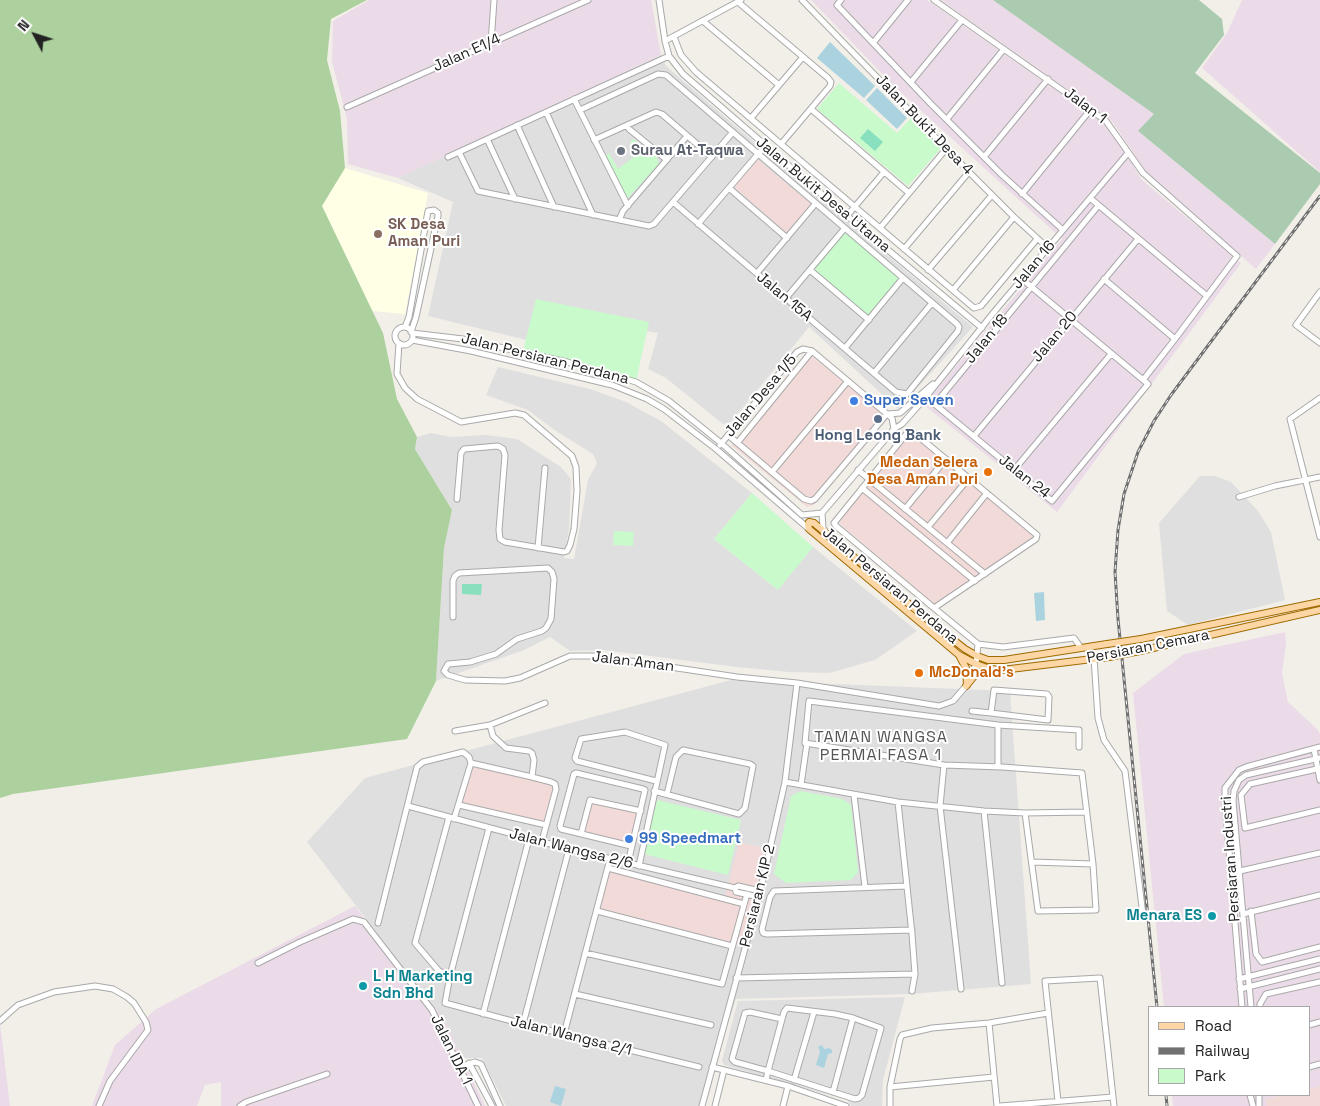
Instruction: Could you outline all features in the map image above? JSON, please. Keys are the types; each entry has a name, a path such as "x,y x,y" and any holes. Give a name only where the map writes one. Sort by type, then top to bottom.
{"main road":[{"name":"Jalan Persiaran Perdana","path":"976,664 959,655 809,530 809,522 814,523 929,621 977,656"},
{"name":"Persiaran Cemara","path":"977,656 988,660 1004,660 1141,639 1320,602"},
{"name":"Persiaran Cemara","path":"976,664 1002,670 1109,657 1320,610"},
{"path":"959,655 965,664 966,686"},
{"path":"966,686 980,672 1002,670"}],"street":[{"path":"491,43 494,0"},
{"name":"Jalan E1/4","path":"347,107 588,0"},
{"path":"448,157 669,56 664,41 659,0"},
{"name":"Jalan Bukit Desa 4","path":"802,0 1014,218 1048,248"},
{"path":"873,42 908,0"},
{"name":"Jalan 1","path":"934,0 1091,109 1110,126 1143,174 1236,256 1207,296"},
{"path":"664,41 740,1 828,78 830,86 781,144"},
{"path":"839,2 873,42 984,157 1063,230"},
{"path":"911,82 962,20"},
{"path":"703,21 779,85"},
{"name":"Jalan Bukit Desa Utama","path":"674,37 681,55 696,72 970,306 977,308 981,306 1038,239"},
{"path":"947,119 1004,49"},
{"name":"Jalan Bukit Desa Utama","path":"669,56 683,74 765,146 982,328"},
{"path":"751,118 803,57"},
{"path":"580,110 658,74 666,76 932,303 874,373"},
{"path":"984,157 1048,79"},
{"path":"574,99 628,206"},
{"path":"811,109 909,193"},
{"path":"1022,194 1091,109"},
{"path":"546,112 594,215"},
{"path":"594,140 656,112 662,114 712,157"},
{"path":"518,125 554,207"},
{"path":"627,125 629,129 666,160"},
{"path":"459,152 477,190 480,192 649,226 654,224 733,132"},
{"path":"620,220 623,211 687,136"},
{"path":"486,139 515,199"},
{"path":"698,224 765,146"},
{"path":"880,228 946,149"},
{"name":"Jalan 16","path":"822,513 894,429 902,424 926,397 1128,153"},
{"path":"847,216 884,172"},
{"path":"904,249 969,172"},
{"path":"729,188 787,238"},
{"path":"928,270 992,195"},
{"path":"1022,279 1143,380 1207,296 1090,198"},
{"name":"Jalan 15A","path":"673,202 896,392 907,394 958,331 959,327 932,303"},
{"path":"757,273 816,203"},
{"name":"Jalan 18","path":"935,404 1098,206"},
{"path":"399,343 405,345 412,340 412,332 438,216 438,212 434,210 428,211 409,317 404,327 396,333 396,339 399,343 397,374 405,388 417,398 461,422 515,413 524,415 572,456 576,467 577,491 574,529 567,551 538,548 505,542 500,539 498,530 505,454 503,449 498,446 464,449 457,499"},
{"path":"953,290 1014,218"},
{"path":"786,298 845,228"},
{"name":"Jalan 20","path":"974,436 1138,238"},
{"path":"810,270 869,320"},
{"path":"845,348 903,278"},
{"path":"1104,279 1175,339"},
{"path":"1320,292 1296,325 1320,343"},
{"path":"404,327 412,332"},
{"name":"Jalan Persiaran Perdana","path":"412,332 472,341 566,362 636,382 669,402 722,443 802,515"},
{"name":"Jalan Persiaran Perdana","path":"412,340 471,351 612,385 633,392 664,409 716,449 809,530"},
{"name":"Jalan Desa 1/5","path":"716,449 797,352 803,350 812,352 738,442"},
{"path":"812,352 892,418 894,429"},
{"path":"1014,470 1111,354"},
{"name":"Jalan 16","path":"887,414 900,414 940,378"},
{"name":"Jalan 24","path":"926,397 1052,501 1148,384 1143,380"},
{"path":"772,472 848,381"},
{"path":"1320,398 1290,418 1320,537"},
{"path":"728,435 804,499 811,501 815,499 887,414"},
{"path":"934,608 1036,539 1037,535 912,431 907,432 834,523 934,608 978,644 1003,647 1074,638 1080,648"},
{"path":"905,509 946,459"},
{"path":"538,548 545,468"},
{"path":"858,470 985,574"},
{"path":"1239,497 1275,486 1320,477"},
{"path":"928,527 969,478"},
{"path":"862,488 975,581"},
{"path":"946,542 988,493"},
{"path":"798,521 802,515 822,513 823,528 827,534"},
{"name":"Jalan Aman","path":"454,617 453,581 457,574 548,568 552,572 554,579 551,619 546,628 516,639 496,654 470,662 448,664 444,671 448,675 465,680 505,681 520,678 570,656 597,656 737,677 797,683 939,706 953,701 966,686 976,664 978,644"},
{"path":"1094,658 1098,718 1104,740 1125,771 1142,915"},
{"name":"Persiaran KIP 2","path":"702,1106 759,894 785,782 797,683"},
{"path":"991,714 994,690 1047,694 1049,697 1048,728"},
{"path":"801,785 809,701 998,726 1079,730 1079,747"},
{"path":"455,731 490,724 545,703"},
{"path":"972,711 1048,720"},
{"path":"490,724 496,740 506,748 532,753 534,760 532,777"},
{"path":"998,726 1000,767"},
{"path":"639,866 656,781 665,747 663,744 625,732 581,739 575,758 577,761 656,781"},
{"path":"805,743 944,765 1082,772 1093,864 1096,910 1038,911 1025,813"},
{"path":"1317,748 1317,769 1320,780"},
{"name":"Persiaran Industri","path":"1242,1006 1225,803 1226,788 1239,770 1317,748"},
{"path":"654,791 739,814 745,808 753,766 683,750 676,757 667,794"},
{"path":"378,923 415,772 420,764 427,760 462,752 469,757 471,763 459,805 452,818 416,943 439,972 450,976 489,828"},
{"name":"Persiaran Industri","path":"1251,1006 1233,801 1236,785 1246,775 1318,758"},
{"path":"471,763 551,782 556,786 542,841"},
{"path":"944,765 940,806 961,989"},
{"path":"1317,769 1250,784 1241,795 1245,828 1320,810"},
{"path":"628,863 641,811 644,789 575,773 560,827 631,846"},
{"path":"785,782 898,802 1006,812 1086,812"},
{"path":"854,795 865,887"},
{"path":"581,834 590,800 641,811"},
{"path":"898,802 912,930 915,974 912,991"},
{"path":"459,805 546,825"},
{"name":"Jalan Wangsa 2/6","path":"408,806 610,859 735,888 738,886 759,894"},
{"path":"984,810 1002,983"},
{"path":"484,1014 529,839"},
{"path":"523,1024 569,849"},
{"path":"1231,873 1320,853"},
{"path":"564,1034 610,859"},
{"path":"1032,862 1093,864"},
{"path":"608,868 744,904"},
{"path":"908,886 773,892 762,929 766,934 912,930"},
{"name":"Jalan Wangsa 2/6","path":"735,888 736,892 759,894"},
{"path":"586,953 722,984 747,894"},
{"path":"1243,914 1320,895"},
{"path":"596,911 732,946"},
{"path":"1251,911 1256,954 1262,962 1320,947"},
{"name":"Jalan IDA 1","path":"258,963 300,942 354,919 361,920 368,926 432,1010 478,1106"},
{"path":"1239,979 1320,959"},
{"path":"1240,989 1320,968"},
{"path":"736,978 915,974"},
{"name":"Jalan Wangsa 2/1","path":"450,976 445,1001 447,1005 699,1067"},
{"path":"1058,1101 1045,981 1100,978 1114,1106"},
{"path":"1260,1006 1266,994 1320,982"},
{"path":"0,1021 18,1005 35,997 83,986 113,989 134,1003 146,1022 148,1030 110,1081 99,1106"},
{"path":"575,994 711,1025"},
{"path":"766,1080 768,1071 782,1019 787,1008 835,1014 881,1028 862,1094 859,1098 855,1099 768,1071 734,1062 731,1058 744,1014 750,1012 782,1019"},
{"path":"794,1080 814,1012"},
{"path":"890,1106 890,1087 902,1035 932,1028 989,1023 1048,1013"},
{"path":"833,1092 853,1018"},
{"path":"989,1023 998,1106 1112,1097"},
{"path":"459,1067 474,1062 481,1064 500,1106"},
{"path":"469,1063 492,1106"},
{"path":"712,1067 788,1086 846,1106"},
{"path":"757,1078 760,1069"},
{"path":"715,1106 724,1070"},
{"path":"240,1106 246,1102 327,1074"},
{"path":"890,1087 994,1077"},
{"path":"783,1106 788,1086"}],"shaded area":[{"path":"369,0 651,0 661,55 398,178 348,164 347,119 332,62 333,21"},
{"path":"811,0 927,0 1110,128 1142,180 1241,263 1057,512 924,405 1062,239 894,86"},
{"path":"941,0 993,0 1155,114 1139,132 1275,244 1256,269 1147,173 1112,121"},
{"path":"993,0 1199,0 1222,19 1224,35 1195,73 1320,173 1320,184 1275,244 1138,131 1154,114"},
{"path":"1242,0 1320,0 1320,172 1202,68 1227,33"},
{"path":"661,55 666,66 973,327 898,409 809,327 731,422 723,424 666,378 648,369 658,333 562,315 531,341 428,316 453,202 398,178"},
{"path":"756,158 812,205 788,234 733,186"},
{"name":"SK Desa Aman Puri","path":"345,168 428,193 405,314 372,311 322,206"},
{"path":"808,353 887,418 815,504 807,507 731,445"},
{"path":"498,367 590,389 626,402 661,421 752,493 714,539 777,589 813,547 917,631 875,660 829,673 789,672 737,667 603,650 570,651 550,637 524,650 436,681 444,548 452,510 415,449 417,437 431,433 451,437 486,435 517,439 561,467 571,479 569,529 564,558 574,559 588,480 597,463 593,454 553,429 528,410 486,395"},
{"path":"912,432 1036,536 934,604 839,523 839,519"},
{"path":"1200,476 1215,476 1231,482 1258,511 1271,532 1285,600 1188,625 1167,611 1159,523"},
{"path":"1285,632 1286,644 1282,673 1288,702 1320,734 1320,1086 1310,1089 1310,1006 1164,1006 1133,693 1184,654"},
{"path":"731,680 1010,691 1031,984 911,994 736,999 701,1106 506,1106 482,1058 462,1058 443,1019 307,842 365,778"},
{"path":"472,765 552,784 554,787 545,823 461,804"},
{"path":"591,803 638,813 630,844 584,833"},
{"path":"739,843 767,848 740,946 600,909 610,870 724,900"},
{"path":"355,906 444,1019 485,1106 221,1106 221,1082 205,1085 197,1106 92,1106 115,1045 156,1009"},
{"path":"905,997 883,1080 882,1106 851,1106 847,1100 724,1065 722,1060 738,1001"},
{"path":"0,1023 10,1106 0,1106"},
{"path":"1320,1086 1320,1106 1266,1106 1266,1099 1279,1096 1310,1096 1310,1089"},
{"path":"1172,1096 1279,1096 1266,1099 1266,1106 1173,1106"}],"green space":[{"path":"0,0 367,0 331,19 327,60 340,111 345,168 322,206 383,333 397,399 417,437 415,449 452,510 444,548 436,681 407,739 13,794 0,798"},
{"path":"839,83 897,133 911,118 941,148 908,186 817,109"},
{"path":"868,129 883,142 875,151 860,138"},
{"path":"633,139 656,156 659,164 627,199 604,157 609,153 618,169 638,154 630,142"},
{"path":"845,228 903,278 869,320 810,270"},
{"path":"536,299 649,322 636,381 523,351"},
{"path":"752,493 813,547 778,590 714,539"},
{"path":"614,531 634,532 633,546 613,545"},
{"path":"462,584 482,584 481,595 462,594"},
{"path":"801,791 842,799 851,805 858,872 851,880 786,883 774,874 791,796"},
{"path":"657,800 741,820 728,875 644,854"}],"water":[{"path":"830,42 875,86 864,98 817,58"},
{"path":"877,88 907,118 897,129 866,100"},
{"path":"1044,592 1045,620 1036,621 1034,593"},
{"path":"822,1045 824,1049 829,1048 832,1050 832,1053 828,1054 824,1068 816,1065 820,1052 818,1047"},
{"path":"555,1086 566,1089 561,1106 550,1102"}],"railway":[{"path":"1157,1006 1118,619 1115,572 1118,530 1124,494 1138,452 1154,421 1171,395 1320,196"},
{"path":"1166,1096 1167,1106"}],"place":[{"name":"Surau At-Taqwa","path":"621,151"},
{"name":"SK Desa Aman Puri","path":"378,234"},
{"name":"Super Seven","path":"854,401"},
{"name":"Hong Leong Bank","path":"878,419"},
{"name":"Medan Selera Desa Aman Puri","path":"988,472"},
{"name":"McDonald's","path":"919,673"},
{"name":"99 Speedmart","path":"629,839"},
{"name":"Menara ES","path":"1212,916"},
{"name":"L H Marketing Sdn Bhd","path":"363,986"}],"district":[{"name":"TAMAN WANGSA PERMAI FASA 1","path":"881,747"}]}
